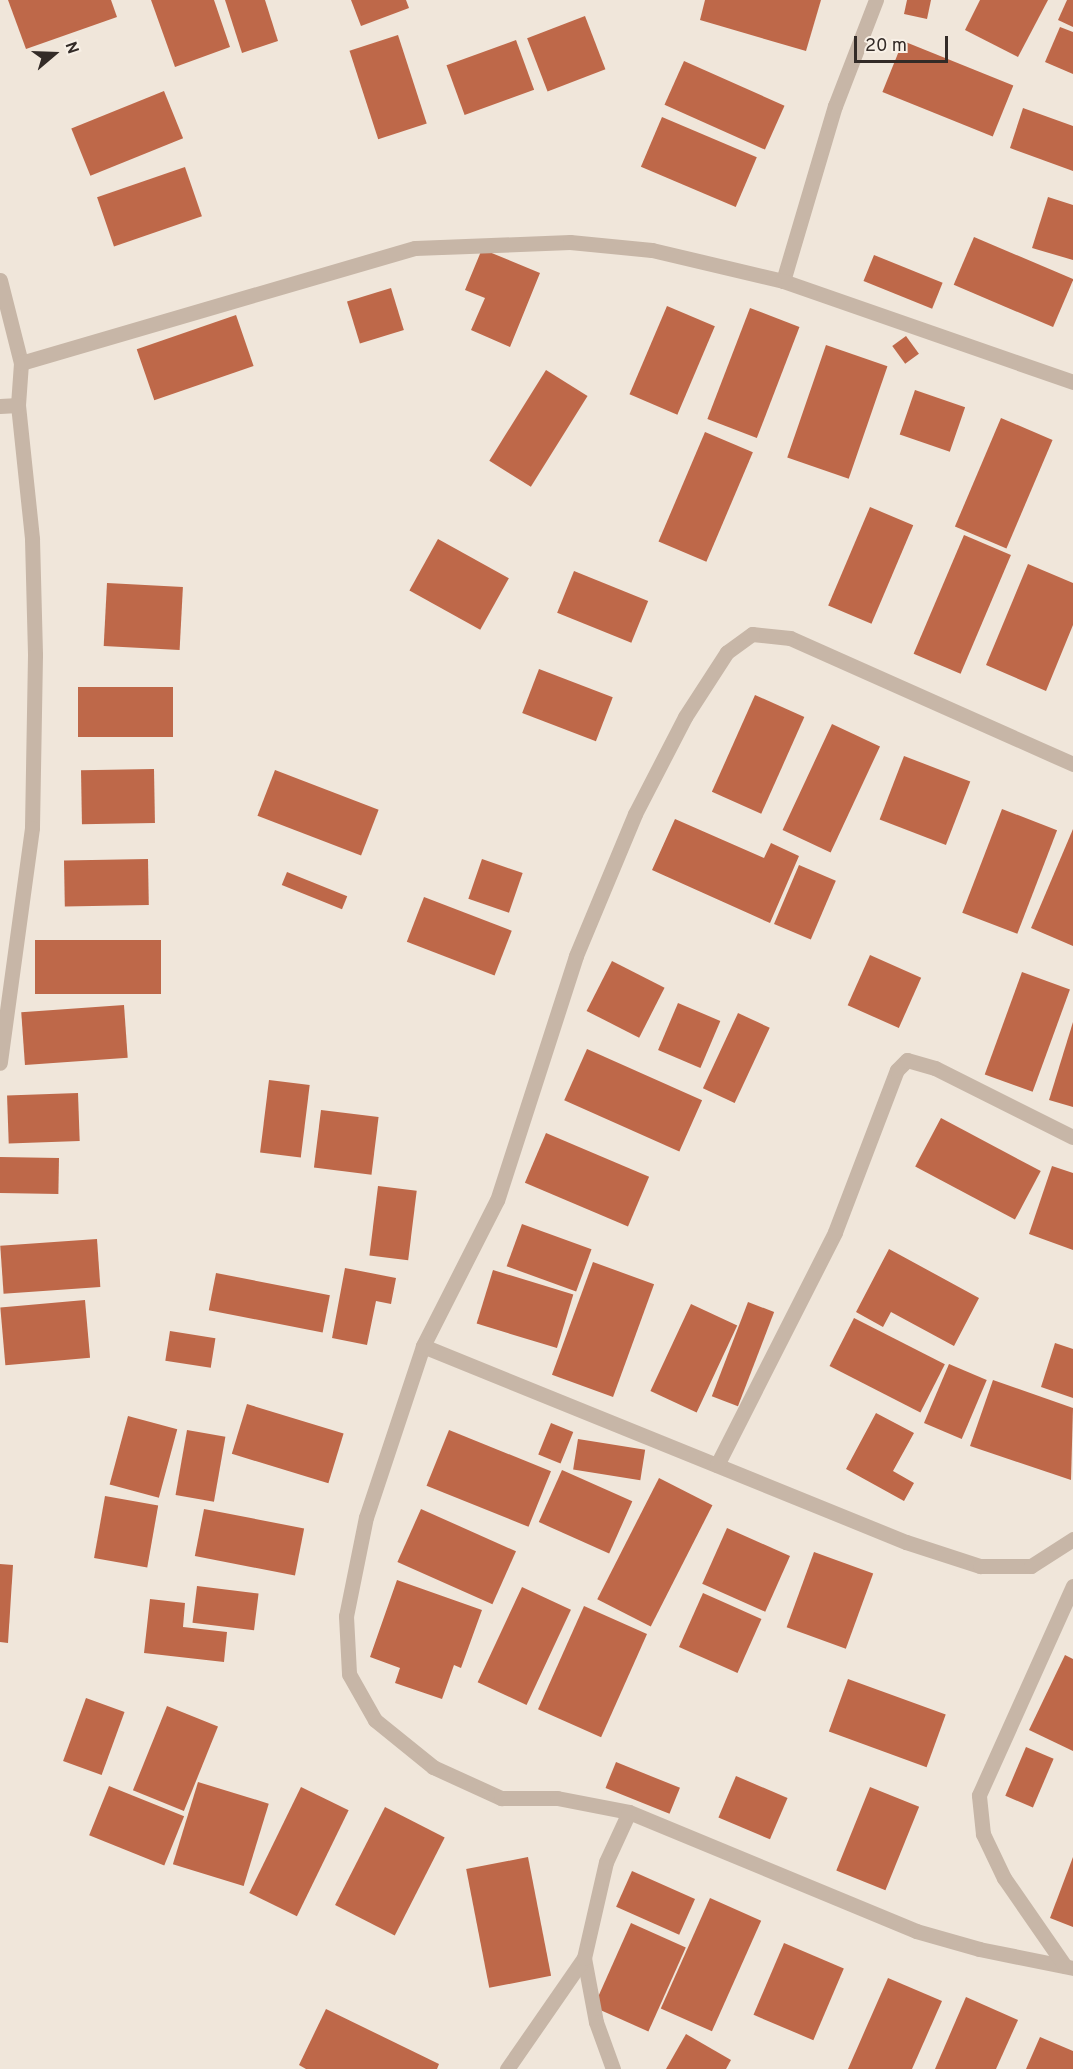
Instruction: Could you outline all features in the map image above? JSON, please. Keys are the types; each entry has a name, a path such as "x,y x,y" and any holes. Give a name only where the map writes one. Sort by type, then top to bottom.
{"street":[{"path":"783,281 835,106 876,0"},
{"path":"21,363 415,248 570,242 628,248 783,281 1073,382"},
{"path":"0,280 21,363 18,405 32,539 35,655 32,828 0,1063"},
{"path":"0,406 18,405"},
{"path":"1069,1967 979,1949 916,1931 629,1812 557,1798 501,1798 432,1767 375,1720 349,1674 346,1616 366,1517 423,1346 497,1200 576,956 635,814 685,717 727,652 752,634 790,638 1073,764"},
{"path":"717,1465 836,1232 897,1070 907,1060 935,1068 1073,1137"},
{"path":"423,1346 906,1542 980,1566 1031,1566 1073,1539"},
{"path":"1069,1967 1004,1878 983,1834 979,1795 1073,1586"},
{"path":"507,2069 584,1958 606,1862 629,1812"},
{"path":"584,1958 596,2022 613,2069"}],"building":[{"path":"8,0 111,0 117,17 26,49"},
{"path":"151,0 214,0 230,47 175,67"},
{"path":"225,0 265,0 278,41 242,53"},
{"path":"351,0 406,0 409,8 361,26"},
{"path":"705,0 821,0 806,51 700,20"},
{"path":"907,0 931,0 927,19 904,14"},
{"path":"980,0 1048,0 1018,57 965,30"},
{"path":"1067,0 1073,0 1073,27 1058,20"},
{"path":"585,16 605,69 548,91 527,38"},
{"path":"1060,27 1073,32 1073,74 1045,62"},
{"path":"398,35 427,123 378,139 349,51"},
{"path":"516,40 534,90 465,115 446,65"},
{"path":"903,41 1013,86 993,137 882,92"},
{"path":"684,61 784,106 765,150 664,105"},
{"path":"164,91 183,138 90,176 71,128"},
{"path":"1023,108 1073,126 1073,171 1010,148"},
{"path":"662,117 757,157 736,207 641,167"},
{"path":"185,167 202,216 114,246 97,197"},
{"path":"1048,197 1073,205 1073,260 1032,248"},
{"path":"974,237 1073,279 1053,327 954,285"},
{"path":"482,249 540,273 510,347 471,330 485,298 465,290"},
{"path":"874,255 943,283 932,309 864,281"},
{"path":"391,288 404,330 360,344 347,301"},
{"path":"667,306 715,326 677,415 629,394"},
{"path":"750,308 799,327 757,438 707,419"},
{"path":"236,315 254,366 154,400 137,349"},
{"path":"906,336 919,354 905,364 892,346"},
{"path":"826,345 887,366 849,479 787,458"},
{"path":"546,370 588,396 531,487 489,461"},
{"path":"915,390 965,407 950,452 900,434"},
{"path":"1001,418 1053,440 1006,549 955,527"},
{"path":"705,432 753,452 706,562 659,542"},
{"path":"870,507 913,525 871,624 828,605"},
{"path":"964,535 1011,555 961,674 914,654"},
{"path":"438,539 509,578 480,630 409,591"},
{"path":"1028,564 1073,583 1073,625 1046,691 986,665"},
{"path":"574,571 648,601 631,643 557,613"},
{"path":"107,583 183,587 180,650 104,646"},
{"path":"539,669 613,697 596,741 522,713"},
{"path":"78,687 173,687 173,737 78,737"},
{"path":"755,695 804,717 761,814 712,792"},
{"path":"832,724 880,746 831,852 783,830"},
{"path":"904,756 970,781 946,845 880,819"},
{"path":"154,769 155,823 82,824 81,770"},
{"path":"275,770 379,810 361,856 257,816"},
{"path":"1002,809 1057,830 1017,934 962,913"},
{"path":"675,819 764,858 771,843 799,856 770,923 652,870"},
{"path":"1073,829 1073,946 1031,928"},
{"path":"148,859 149,905 65,906 64,860"},
{"path":"482,859 523,873 509,913 468,899"},
{"path":"799,865 836,881 811,940 774,924"},
{"path":"287,872 347,896 342,909 282,885"},
{"path":"424,897 512,931 495,975 407,942"},
{"path":"35,940 161,940 161,994 35,994"},
{"path":"870,955 921,978 899,1028 848,1005"},
{"path":"612,961 665,988 639,1038 587,1011"},
{"path":"1022,972 1070,989 1033,1092 985,1074"},
{"path":"678,1003 720,1021 700,1068 658,1050"},
{"path":"124,1005 128,1058 25,1065 21,1012"},
{"path":"738,1013 770,1028 735,1103 703,1088"},
{"path":"1073,1022 1073,1107 1049,1100"},
{"path":"587,1049 702,1100 679,1151 564,1100"},
{"path":"269,1080 310,1085 301,1157 260,1152"},
{"path":"78,1093 80,1141 9,1143 7,1095"},
{"path":"321,1110 379,1117 371,1175 314,1168"},
{"path":"941,1118 1041,1171 1015,1220 915,1167"},
{"path":"546,1133 649,1177 628,1226 525,1183"},
{"path":"0,1157 59,1158 58,1194 0,1193"},
{"path":"1052,1166 1073,1173 1073,1250 1029,1234"},
{"path":"378,1186 417,1191 408,1260 369,1255"},
{"path":"522,1224 592,1249 576,1292 507,1266"},
{"path":"97,1239 100,1287 4,1294 0,1246"},
{"path":"889,1249 979,1298 954,1346 891,1312 883,1327 856,1312"},
{"path":"593,1262 654,1284 613,1397 552,1375"},
{"path":"345,1268 396,1278 391,1304 376,1301 367,1345 332,1338"},
{"path":"493,1270 573,1295 557,1348 477,1324"},
{"path":"216,1273 330,1295 323,1332 209,1310"},
{"path":"85,1300 90,1358 5,1365 0,1307"},
{"path":"748,1302 774,1312 738,1406 712,1396"},
{"path":"691,1304 737,1326 697,1413 650,1391"},
{"path":"854,1318 945,1364 920,1412 829,1366"},
{"path":"170,1331 215,1338 211,1368 165,1361"},
{"path":"1055,1343 1073,1349 1073,1398 1041,1387"},
{"path":"949,1364 987,1380 962,1439 924,1423"},
{"path":"993,1380 1073,1408 1071,1480 970,1446"},
{"path":"247,1404 344,1434 328,1483 232,1454"},
{"path":"876,1413 914,1433 893,1471 914,1483 904,1501 846,1469"},
{"path":"128,1416 177,1429 159,1498 110,1485"},
{"path":"551,1423 573,1432 561,1464 538,1455"},
{"path":"187,1430 225,1437 214,1502 176,1495"},
{"path":"449,1430 551,1471 529,1527 427,1486"},
{"path":"578,1439 645,1450 640,1480 573,1470"},
{"path":"562,1470 632,1501 609,1553 539,1522"},
{"path":"659,1478 712,1505 651,1626 597,1599"},
{"path":"105,1496 158,1505 147,1567 94,1558"},
{"path":"204,1509 304,1528 295,1576 195,1556"},
{"path":"421,1509 516,1551 492,1604 397,1562"},
{"path":"727,1528 790,1556 765,1612 702,1584"},
{"path":"814,1552 873,1574 846,1649 787,1627"},
{"path":"0,1564 13,1565 8,1643 0,1642"},
{"path":"397,1580 482,1610 461,1668 454,1665 442,1699 395,1683 400,1668 370,1657"},
{"path":"197,1586 259,1594 254,1630 192,1623"},
{"path":"522,1587 571,1610 527,1705 478,1682"},
{"path":"703,1593 761,1619 737,1673 679,1647"},
{"path":"150,1599 185,1603 183,1627 227,1632 224,1662 144,1653"},
{"path":"584,1606 647,1634 601,1737 538,1709"},
{"path":"1065,1655 1073,1659 1073,1751 1029,1730"},
{"path":"848,1679 946,1715 927,1767 829,1732"},
{"path":"86,1698 125,1712 102,1775 63,1761"},
{"path":"167,1706 218,1727 184,1811 133,1790"},
{"path":"1026,1747 1054,1759 1033,1808 1005,1796"},
{"path":"616,1762 680,1788 669,1814 606,1788"},
{"path":"736,1776 788,1798 770,1839 718,1817"},
{"path":"198,1782 269,1804 244,1886 173,1864"},
{"path":"109,1786 184,1816 164,1865 89,1835"},
{"path":"301,1787 349,1810 297,1916 249,1893"},
{"path":"870,1787 919,1807 885,1890 836,1870"},
{"path":"385,1807 445,1837 395,1935 335,1905"},
{"path":"528,1857 551,1976 489,1988 466,1869"},
{"path":"1073,1857 1073,1927 1050,1918"},
{"path":"632,1871 695,1899 679,1935 616,1907"},
{"path":"710,1898 761,1921 712,2031 661,2009"},
{"path":"631,1923 686,1947 648,2031 594,2007"},
{"path":"784,1943 844,1968 813,2040 754,2015"},
{"path":"888,1978 942,2001 912,2069 848,2069"},
{"path":"966,1997 1018,2020 996,2069 935,2069"},
{"path":"326,2009 439,2064 437,2069 306,2069 299,2065"},
{"path":"686,2034 731,2060 726,2069 666,2069"},
{"path":"1040,2037 1073,2051 1073,2069 1026,2069"}]}
